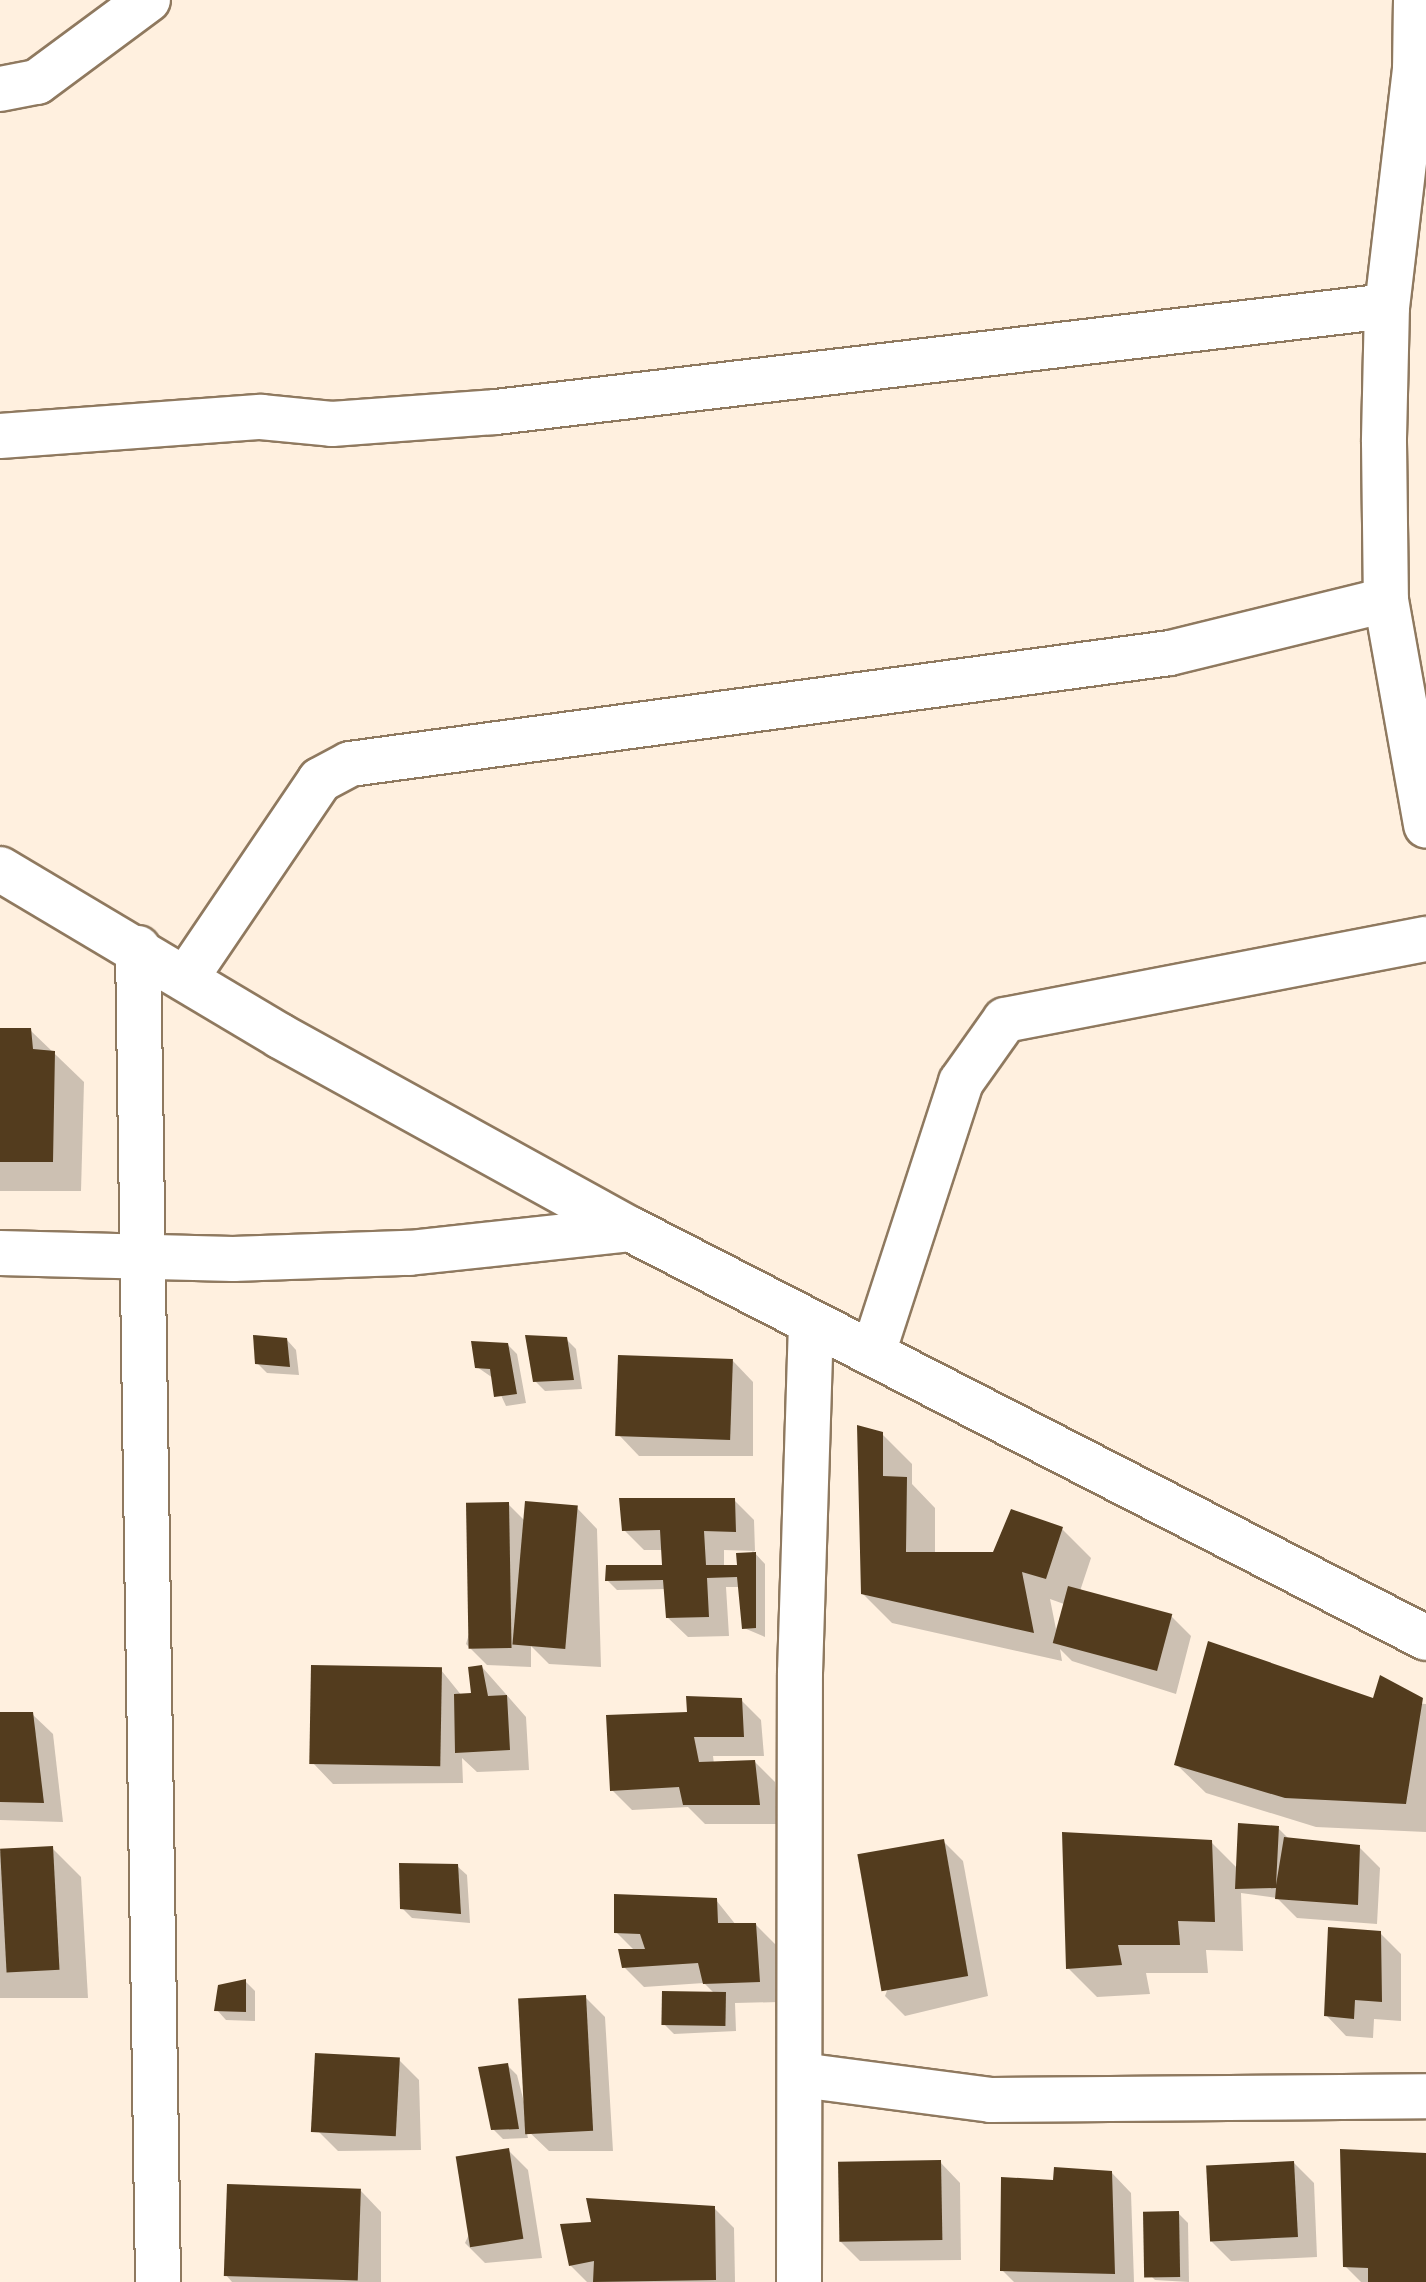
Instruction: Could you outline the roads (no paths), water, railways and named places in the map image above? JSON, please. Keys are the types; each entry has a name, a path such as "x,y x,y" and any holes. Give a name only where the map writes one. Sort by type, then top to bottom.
{"street":[{"path":"0,89 37,82 148,0"},
{"path":"1416,0 1415,69 1387,306 1386,600 1426,825"},
{"path":"0,436 261,417 332,424 496,412 1387,306"},
{"path":"186,978 320,780 350,764 1170,653 1386,600"},
{"path":"0,869 630,1229 811,1326 873,1353 1426,1638"},
{"path":"873,1353 961,1082 1005,1020 1426,939"},
{"path":"138,948 148,1253 158,2282"},
{"path":"0,1253 148,1253 233,1259 409,1253 630,1229"},
{"path":"799,2282 800,1673 811,1326"},
{"path":"801,2075 991,2100 1426,2096"}]}
